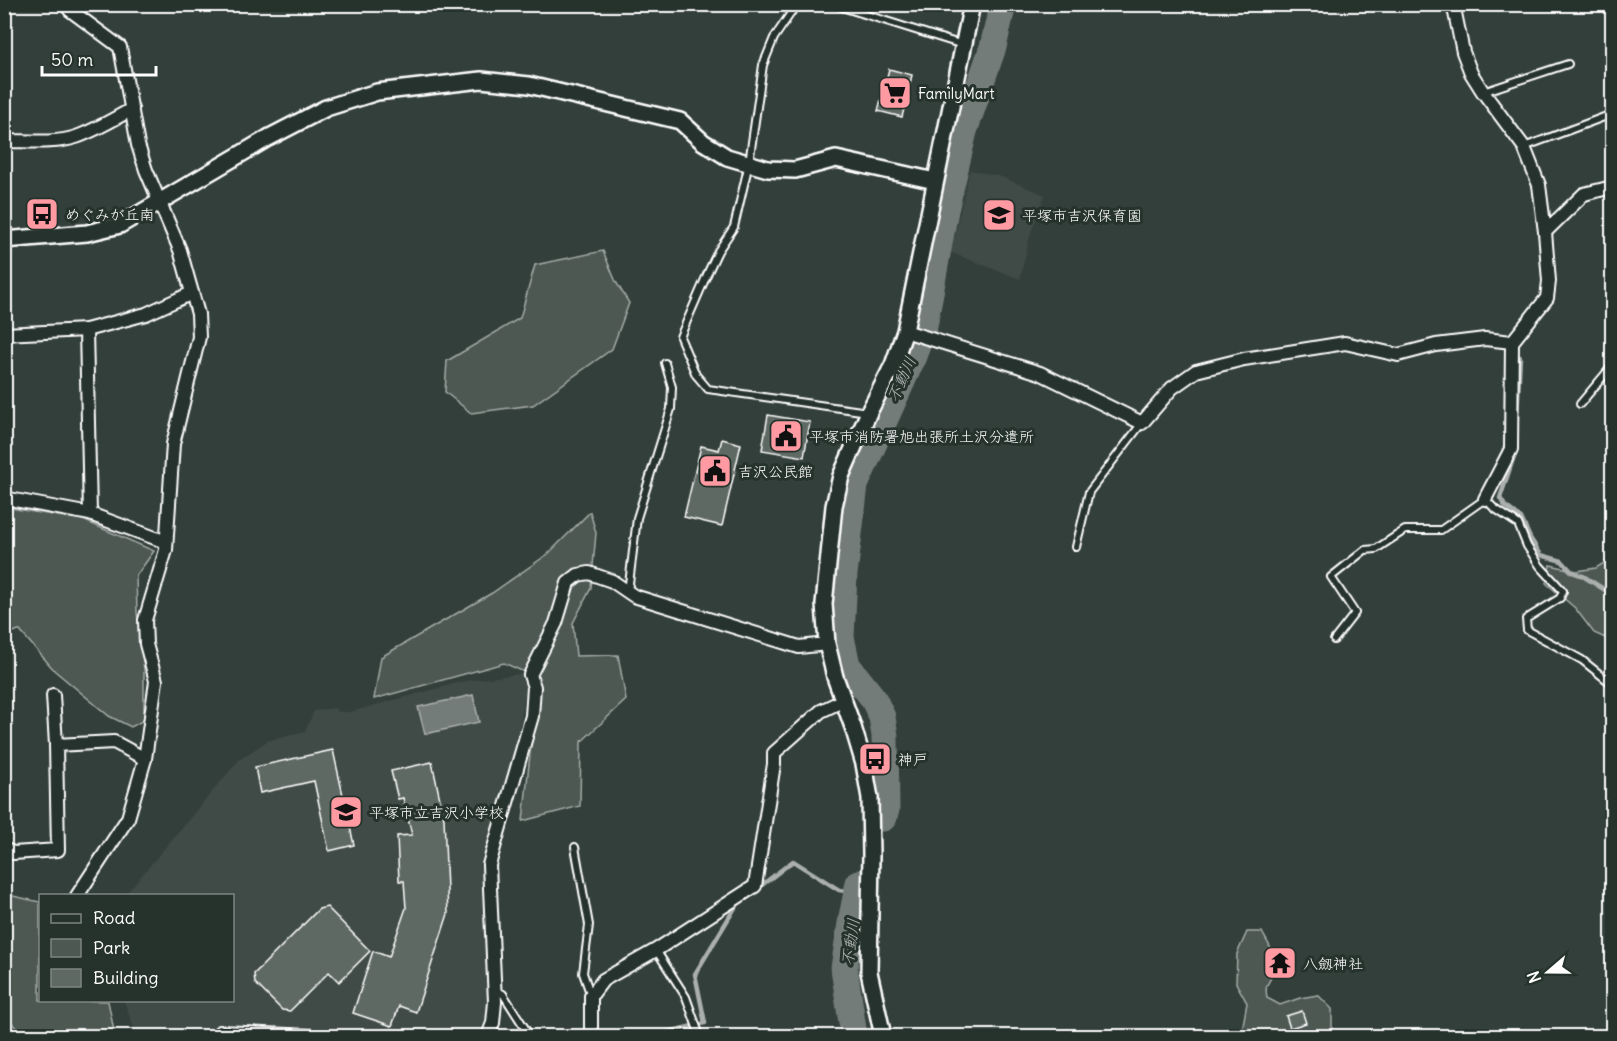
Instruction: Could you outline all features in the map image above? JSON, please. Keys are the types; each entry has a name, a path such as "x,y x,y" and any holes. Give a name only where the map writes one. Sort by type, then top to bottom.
{"street":[{"path":"66,4 70,10 120,47 138,145 146,170 180,249 198,314 199,337 173,444 166,550 145,620 146,644 156,681 145,759 128,818 78,894"},
{"path":"883,1036 869,972 870,798 864,765 835,677 827,644 824,604 834,506 841,476 893,365 905,332 972,4"},
{"path":"1452,4 1463,52 1471,73 1524,147 1539,185 1549,281 1547,298 1512,342 1511,449 1485,499"},
{"path":"4,240 87,233 120,225 268,138 326,108 377,92 481,80 529,85 680,121 703,142 728,157 768,169 795,170 836,159 935,181"},
{"path":"4,141 50,141 74,137 99,128 132,109"},
{"path":"1545,232 1584,194 1612,187"},
{"path":"4,334 86,330 146,314 192,293"},
{"path":"86,330 90,513"},
{"path":"905,332 1040,373 1142,423 1172,388 1196,371 1244,359 1345,343 1398,355 1436,345 1475,340 1512,342"},
{"path":"4,498 90,513 166,542"},
{"path":"488,1036 493,1023 494,989 489,865 532,716 534,687 530,675 556,623 568,583 578,575 590,573 612,580 628,593 799,647 827,644"},
{"path":"4,849 14,853 58,850 53,695"},
{"path":"591,1036 591,996 603,980 656,950 755,886 774,753 821,711 844,700"},
{"path":"56,745 114,742 145,759"},
{"path":"220,1032 312,1036"}],"lane":[{"path":"797,4 774,38 763,65 748,163 734,227 718,251 680,337 696,375 708,389 869,412"},
{"path":"832,4 963,45"},
{"path":"1483,92 1568,64"},
{"path":"1524,147 1612,114"},
{"path":"628,593 637,518 671,409 672,387 665,363"},
{"path":"1580,404 1612,366"},
{"path":"1076,547 1089,492 1142,423"},
{"path":"1334,640 1355,613 1331,577 1365,550 1376,549 1406,530 1441,531 1485,499 1518,525 1527,546 1540,566 1563,591 1560,598 1526,619 1527,630 1582,660 1612,684"},
{"path":"575,847 588,925 583,973 591,996"},
{"path":"656,950 686,997 700,1036"},
{"path":"494,989 503,994 530,1036"}],"shaded area":[{"name":"平塚市吉沢保育園","path":"970,170 999,176 1045,195 1030,235 1020,279 947,251 950,237 954,238"},
{"name":"平塚市立吉沢小学校","path":"528,673 518,739 484,864 492,1007 484,1029 466,1036 351,1036 302,1029 218,1027 217,1035 137,1036 124,1002 234,1002 234,894 126,894 239,760 267,741 305,732 314,711 335,708 337,712 350,712 465,681"},
{"path":"473,695 479,722 425,734 418,707"}],"green space":[{"path":"603,251 616,282 629,303 612,349 533,405 471,413 445,392 447,361 520,318 535,265"},
{"path":"4,507 83,520 154,551 136,576 137,612 144,670 144,720 131,727 109,716 55,671 19,630 5,635"},
{"path":"590,512 596,533 591,588 573,623 576,656 618,655 626,700 581,742 580,806 523,821 538,678 504,663 374,699 381,657 492,593 548,554"},
{"path":"1612,558 1612,641 1594,633 1575,608 1546,583 1550,565 1577,571 1596,568"},
{"path":"4,894 39,902 39,1002 108,1002 115,1036 21,1036 5,1012"},
{"path":"1247,932 1262,932 1274,955 1275,965 1267,986 1267,998 1280,1005 1318,995 1332,1009 1332,1036 1241,1036 1247,1003 1236,983 1237,954"}],"building":[{"name":"FamilyMart","path":"889,69 912,75 902,117 878,111"},
{"name":"平塚市消防署旭出張所土沢分遣所","path":"768,415 810,422 804,457 762,450"},
{"name":"吉沢公民館","path":"722,439 741,444 722,526 684,517 701,446 719,450"},
{"path":"333,750 354,845 329,851 314,781 260,793 255,767"},
{"path":"432,762 444,818 448,914 416,1012 399,1006 392,1026 353,1013 373,951 389,957 406,908 404,881 399,881 397,836 412,835 403,798 398,799 391,771"},
{"path":"327,907 370,951 339,982 329,972 290,1011 282,1010 255,983 254,974 319,909"},
{"path":"1302,1011 1306,1023 1290,1028 1286,1016"}],"waterway":[{"name":"不動川","path":"883,818 886,810 885,736 882,717 873,698 847,665 841,637 844,574 855,485 912,359 924,326 945,210 964,131 993,47 1003,4"},
{"path":"1517,417 1520,357"},
{"path":"1516,450 1500,498 1505,506 1521,518 1541,555 1562,561 1572,572 1583,576 1612,597"},
{"path":"758,888 793,861 839,890 856,893"},
{"name":"不動川","path":"854,1036 844,968 859,883"},
{"path":"652,1036 705,1023 695,974 740,902"}],"place":[{"name":"FamilyMart","path":"895,93"},
{"name":"めぐみが丘南","path":"42,214"},
{"name":"平塚市吉沢保育園","path":"999,215"},
{"name":"平塚市消防署旭出張所土沢分遣所","path":"786,436"},
{"name":"吉沢公民館","path":"715,471"},
{"name":"神戸","path":"875,759"},
{"name":"平塚市立吉沢小学校","path":"346,812"},
{"name":"八劔神社","path":"1280,963"}]}
